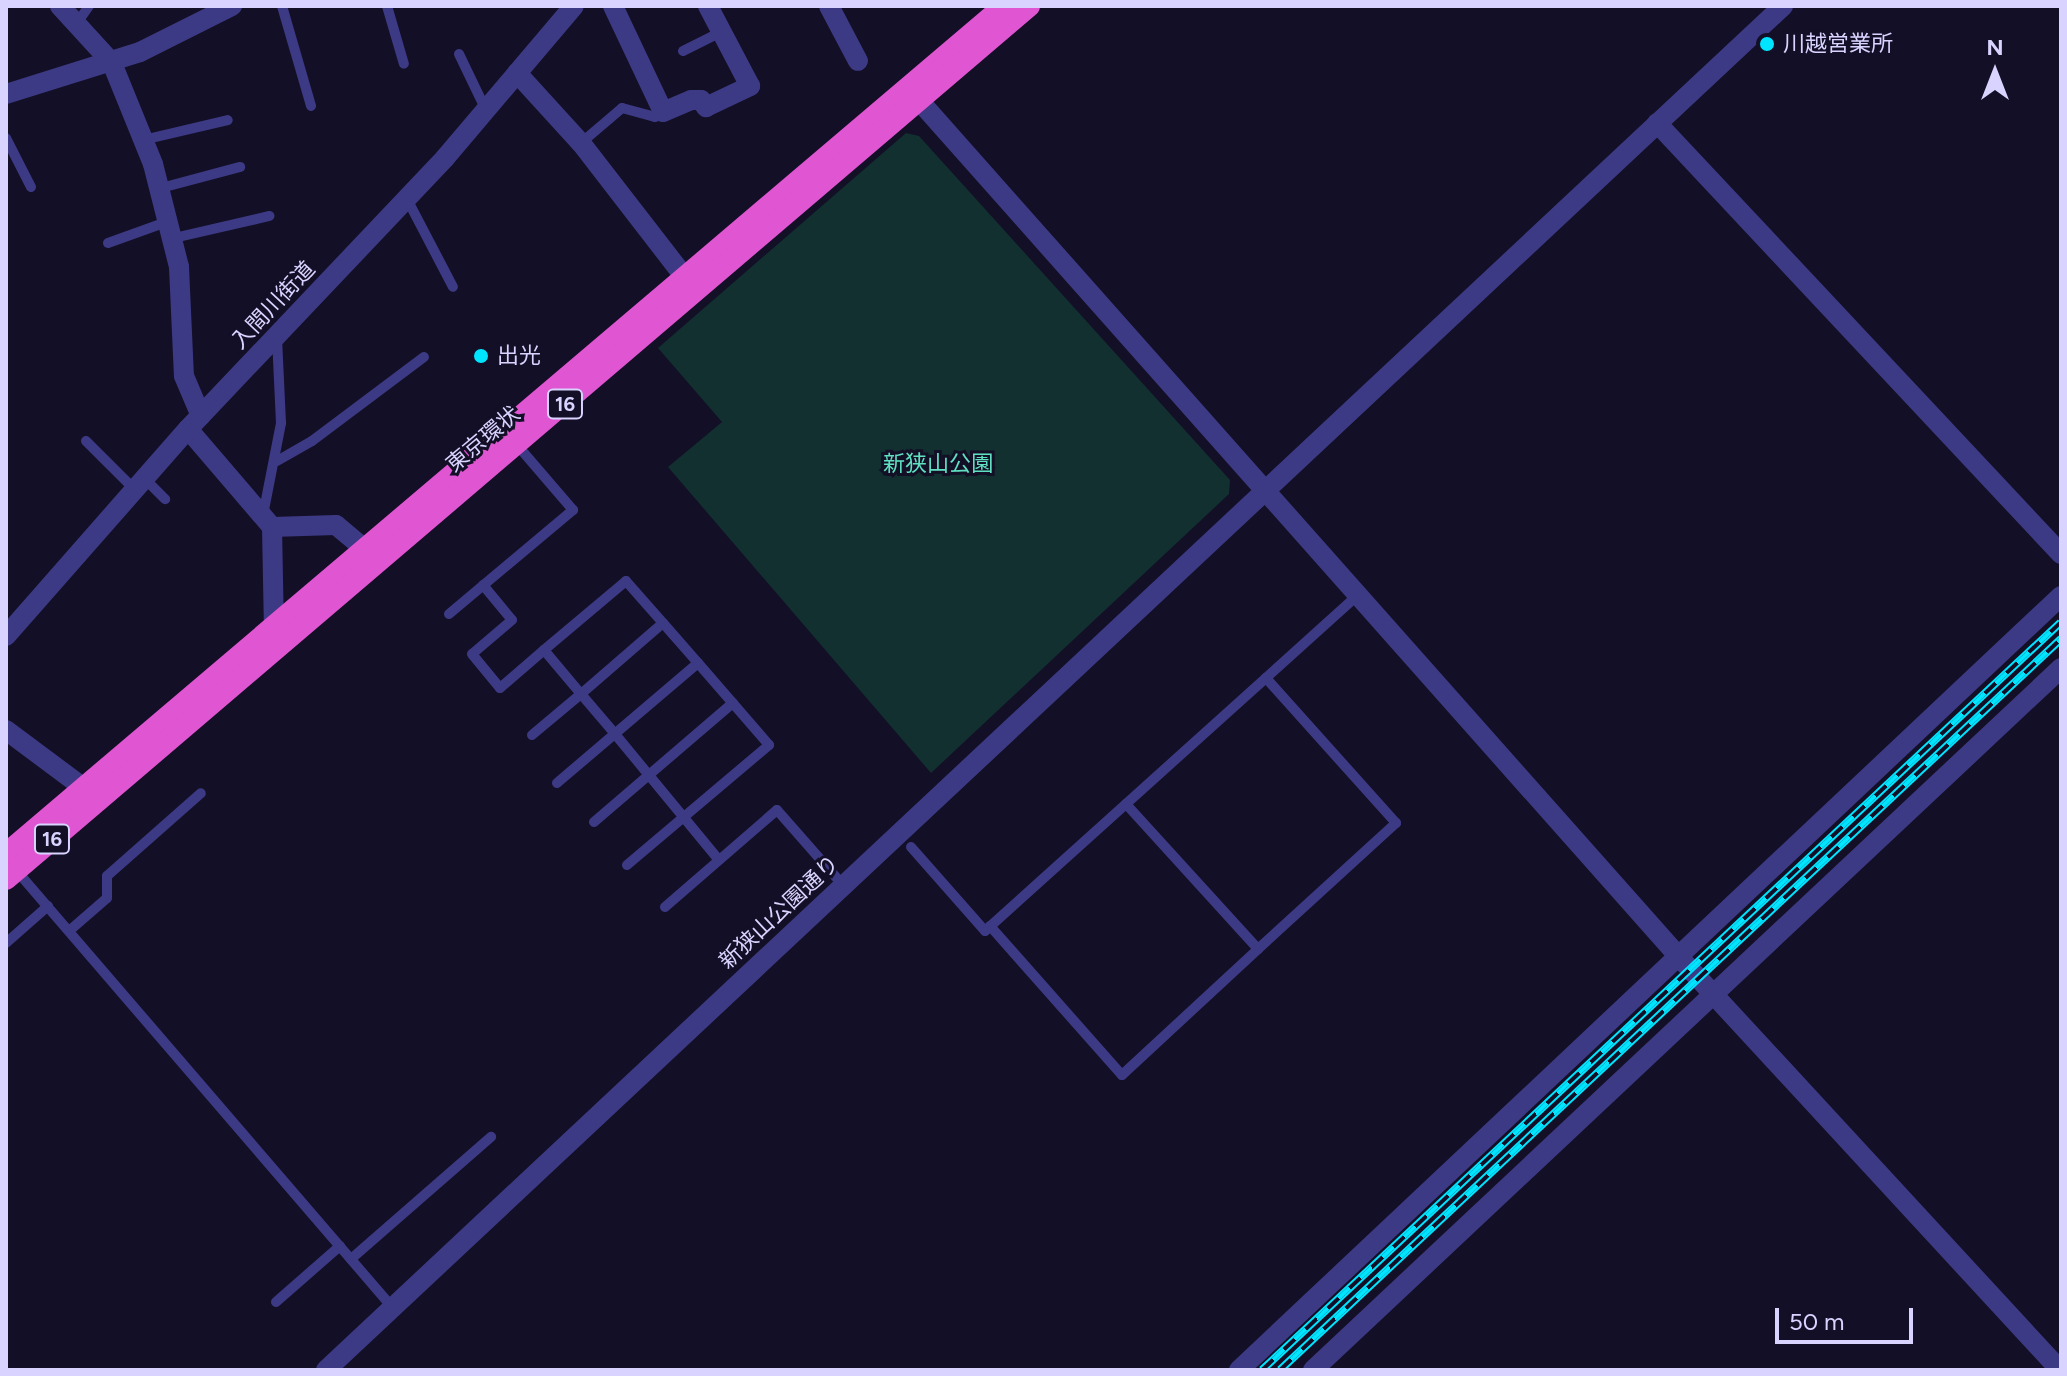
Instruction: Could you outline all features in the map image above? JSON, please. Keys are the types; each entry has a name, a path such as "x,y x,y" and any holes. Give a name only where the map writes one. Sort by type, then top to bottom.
{"highway":[{"name":"東京環状","path":"93,793 517,445 914,94 1004,6"},
{"name":"東京環状","path":"9,868 274,627 683,275 1029,6"}],"street":[{"path":"60,6 83,14 112,63 161,188 172,229 180,351 194,422 268,521 274,627"},
{"path":"6,94 112,63 232,6"},
{"name":"入間川街道","path":"6,636 194,422 407,199 574,6"},
{"path":"613,6 663,112 691,100 701,100 706,107 750,86 708,6"},
{"path":"829,6 858,61"},
{"name":"新狭山公園通り","path":"326,1370 1783,6"},
{"path":"517,73 581,143 683,275"},
{"path":"914,94 1678,956 2060,1370"},
{"path":"1657,123 2061,554"},
{"path":"268,521 336,525 365,549"},
{"path":"1239,1370 2061,596"},
{"path":"1313,1370 2061,668"},
{"path":"6,730 93,793"}],"lane":[{"path":"282,6 311,106"},
{"path":"387,6 404,64"},
{"path":"683,51 721,32"},
{"path":"459,54 486,111"},
{"path":"581,143 622,108 655,117 663,112"},
{"path":"143,140 228,120"},
{"path":"6,138 31,187"},
{"path":"161,188 240,167"},
{"path":"407,199 453,287"},
{"path":"108,243 172,229 269,216"},
{"path":"268,521 277,461 277,336"},
{"path":"277,461 312,441 424,357"},
{"path":"86,441 139,483 165,499"},
{"path":"449,614 573,510 517,445"},
{"path":"483,585 512,620 472,654 500,688 626,581 769,745 627,865"},
{"path":"911,847 985,931 1359,594"},
{"path":"532,735 663,623"},
{"path":"544,650 719,860"},
{"path":"557,783 698,663"},
{"path":"990,926 1122,1075 1396,823 1266,678"},
{"path":"594,822 733,703"},
{"path":"69,931 107,898 107,876 201,793"},
{"path":"1126,804 1258,949"},
{"path":"665,907 777,810 843,885"},
{"path":"9,868 48,906 392,1307"},
{"path":"6,943 48,906"},
{"path":"351,1259 491,1137"},
{"path":"276,1302 340,1246"}],"green space":[{"name":"新狭山公園","path":"906,133 919,136 1230,480 1229,494 931,773 668,467 722,422 658,348"}],"railway":[{"path":"1262,1370 2061,622"},
{"path":"1280,1370 2061,639"}],"place":[{"name":"川越営業所","path":"1767,44"},
{"name":"出光","path":"481,356"}]}
